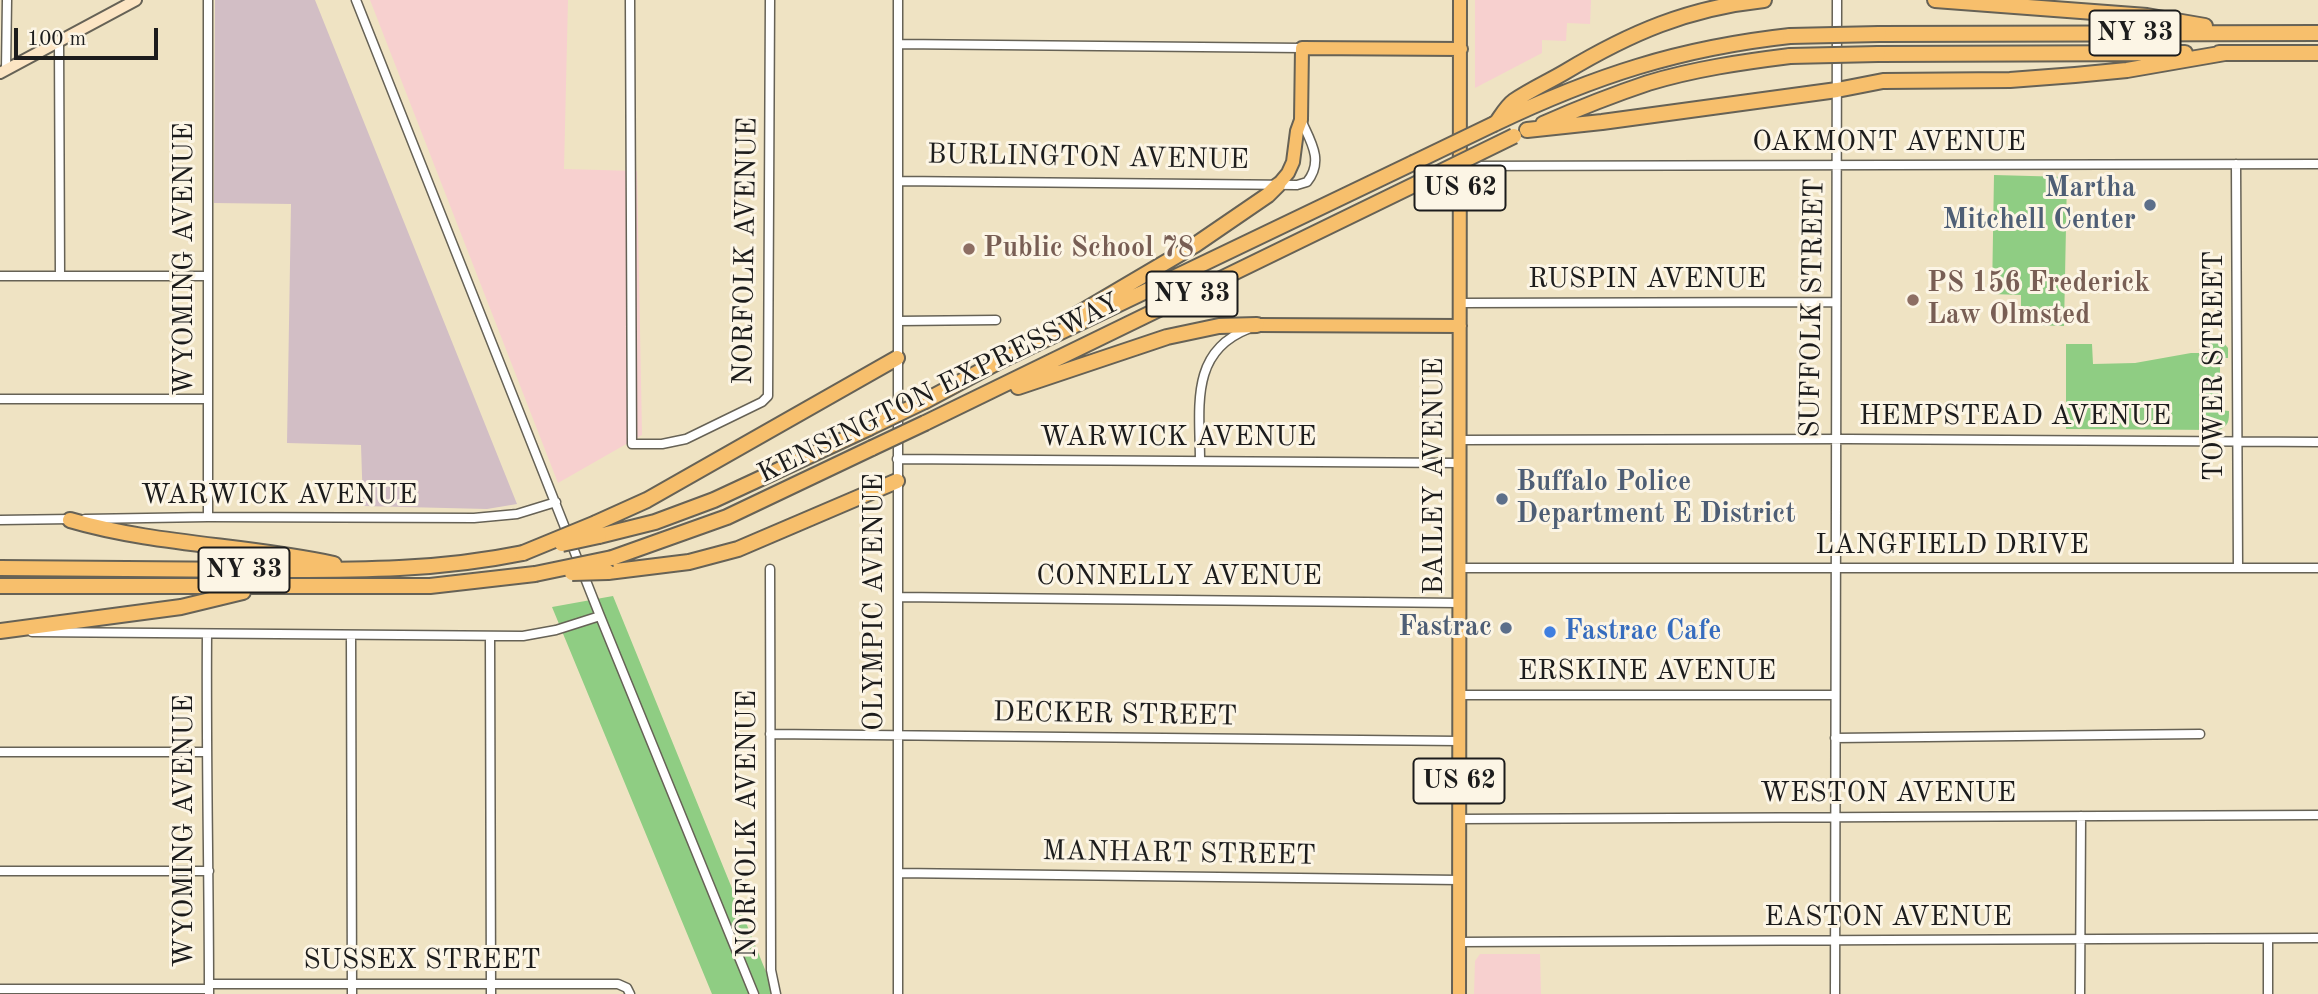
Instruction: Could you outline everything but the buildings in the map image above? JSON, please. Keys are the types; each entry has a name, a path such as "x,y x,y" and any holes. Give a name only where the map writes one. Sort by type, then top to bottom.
{"highway":[{"path":"1515,108 1600,50 1627,37 1721,6 1764,0"},
{"path":"1935,0 2147,16 2245,33"},
{"name":"NY 33","path":"1515,108 1633,67 1686,52 1790,36 2318,33"},
{"path":"1520,133 1837,90 1883,81 2076,75 2127,70 2225,53"},
{"name":"KENSINGTON EXPRESSWAY","path":"610,565 727,517 964,405 1520,133 1606,97 1650,82 1728,64 1790,56 2318,53"},
{"name":"KENSINGTON EXPRESSWAY","path":"597,529 654,522 714,500 869,428 996,363 1494,124 1515,108"},
{"path":"996,363 1195,245 1268,195 1278,185"},
{"path":"964,405 1167,337 1219,326 1256,326"},
{"path":"597,529 897,358"},
{"path":"610,565 689,562 738,549 897,481"},
{"path":"70,520 146,535 293,555 363,570"},
{"name":"NY 33","path":"0,568 432,568 523,553 597,529"},
{"name":"NY 33","path":"0,586 430,586 610,565"},
{"path":"0,631 181,607 265,587"}],"main road":[{"name":"BAILEY AVENUE","path":"1459,994 1460,0"},
{"path":"1302,48 1461,49"},
{"name":"BURLINGTON AVENUE","path":"1278,185 1293,162 1301,120 1302,48"},
{"path":"1256,326 1460,326"}],"street":[{"path":"3,72 7,0"},
{"path":"3,72 136,0"},
{"name":"WYOMING AVENUE","path":"208,0 208,517"},
{"path":"356,0 754,994"},
{"name":"NORFOLK AVENUE","path":"630,0 632,444 662,444 686,439 762,402 768,396 770,0"},
{"name":"OLYMPIC AVENUE","path":"898,0 898,994"},
{"name":"SUFFOLK STREET","path":"1835,994 1837,0"},
{"path":"60,41 60,276"},
{"path":"898,44 1302,48"},
{"name":"BURLINGTON AVENUE","path":"898,181 1297,185 1307,182 1316,166 1316,156 1301,120"},
{"name":"TOWER STREET","path":"2236,163 2238,568"},
{"name":"OAKMONT AVENUE","path":"1460,166 2318,164"},
{"path":"0,276 208,276"},
{"name":"RUSPIN AVENUE","path":"1460,303 1835,302"},
{"path":"898,321 996,320"},
{"path":"1200,461 1200,391 1203,373 1210,357 1224,342 1256,326"},
{"path":"0,399 208,399"},
{"name":"HEMPSTEAD AVENUE","path":"1460,440 2318,442"},
{"name":"WARWICK AVENUE","path":"897,459 1460,463"},
{"name":"WARWICK AVENUE","path":"0,520 208,517 474,518 517,514 556,502"},
{"name":"LANGFIELD DRIVE","path":"1460,568 2318,568"},
{"name":"NORFOLK AVENUE","path":"770,569 771,970 776,994"},
{"name":"CONNELLY AVENUE","path":"898,597 1459,603"},
{"path":"0,631 523,636 556,631 600,615"},
{"name":"WYOMING AVENUE","path":"207,635 209,989"},
{"path":"351,635 352,994"},
{"path":"490,636 491,994"},
{"name":"ERSKINE AVENUE","path":"1459,695 1835,695"},
{"name":"DECKER STREET","path":"770,734 1459,741"},
{"path":"1835,737 2200,734"},
{"path":"0,752 206,752"},
{"name":"WESTON AVENUE","path":"1459,819 2318,815"},
{"path":"2080,994 2081,816"},
{"path":"0,871 209,871"},
{"name":"MANHART STREET","path":"898,873 1459,880"},
{"name":"EASTON AVENUE","path":"1459,942 2318,938"},
{"path":"2268,994 2269,939"},
{"name":"SUSSEX STREET","path":"0,989 58,992 352,984 618,984 627,988 630,994"}],"shaded area":[{"path":"215,0 315,0 517,504 487,509 363,506 361,445 287,443 291,204 214,203"},
{"path":"370,0 568,0 564,169 637,171 642,435 558,483"},
{"path":"1475,0 1591,0 1590,24 1567,23 1566,41 1542,40 1542,53 1475,88"},
{"path":"1480,954 1540,954 1541,994 1474,994 1475,961"}],"green space":[{"path":"1994,175 2067,177 2064,326 2030,325 2021,318 2021,295 1992,294"},
{"path":"2209,342 2223,342 2228,348 2228,358 2220,358 2220,410 2229,411 2229,417 2225,426 2219,430 2066,429 2066,344 2092,344 2093,364 2135,363 2191,353 2208,353"},
{"path":"613,596 775,994 712,994 552,607"}],"place":[{"name":"Martha Mitchell Center","path":"2150,205"},
{"name":"Public School 78","path":"969,249"},
{"name":"PS 156 Frederick Law Olmsted","path":"1913,300"},
{"name":"Buffalo Police Department E District","path":"1502,499"},
{"name":"Fastrac","path":"1506,628"},
{"name":"Fastrac Cafe","path":"1550,632"}]}
